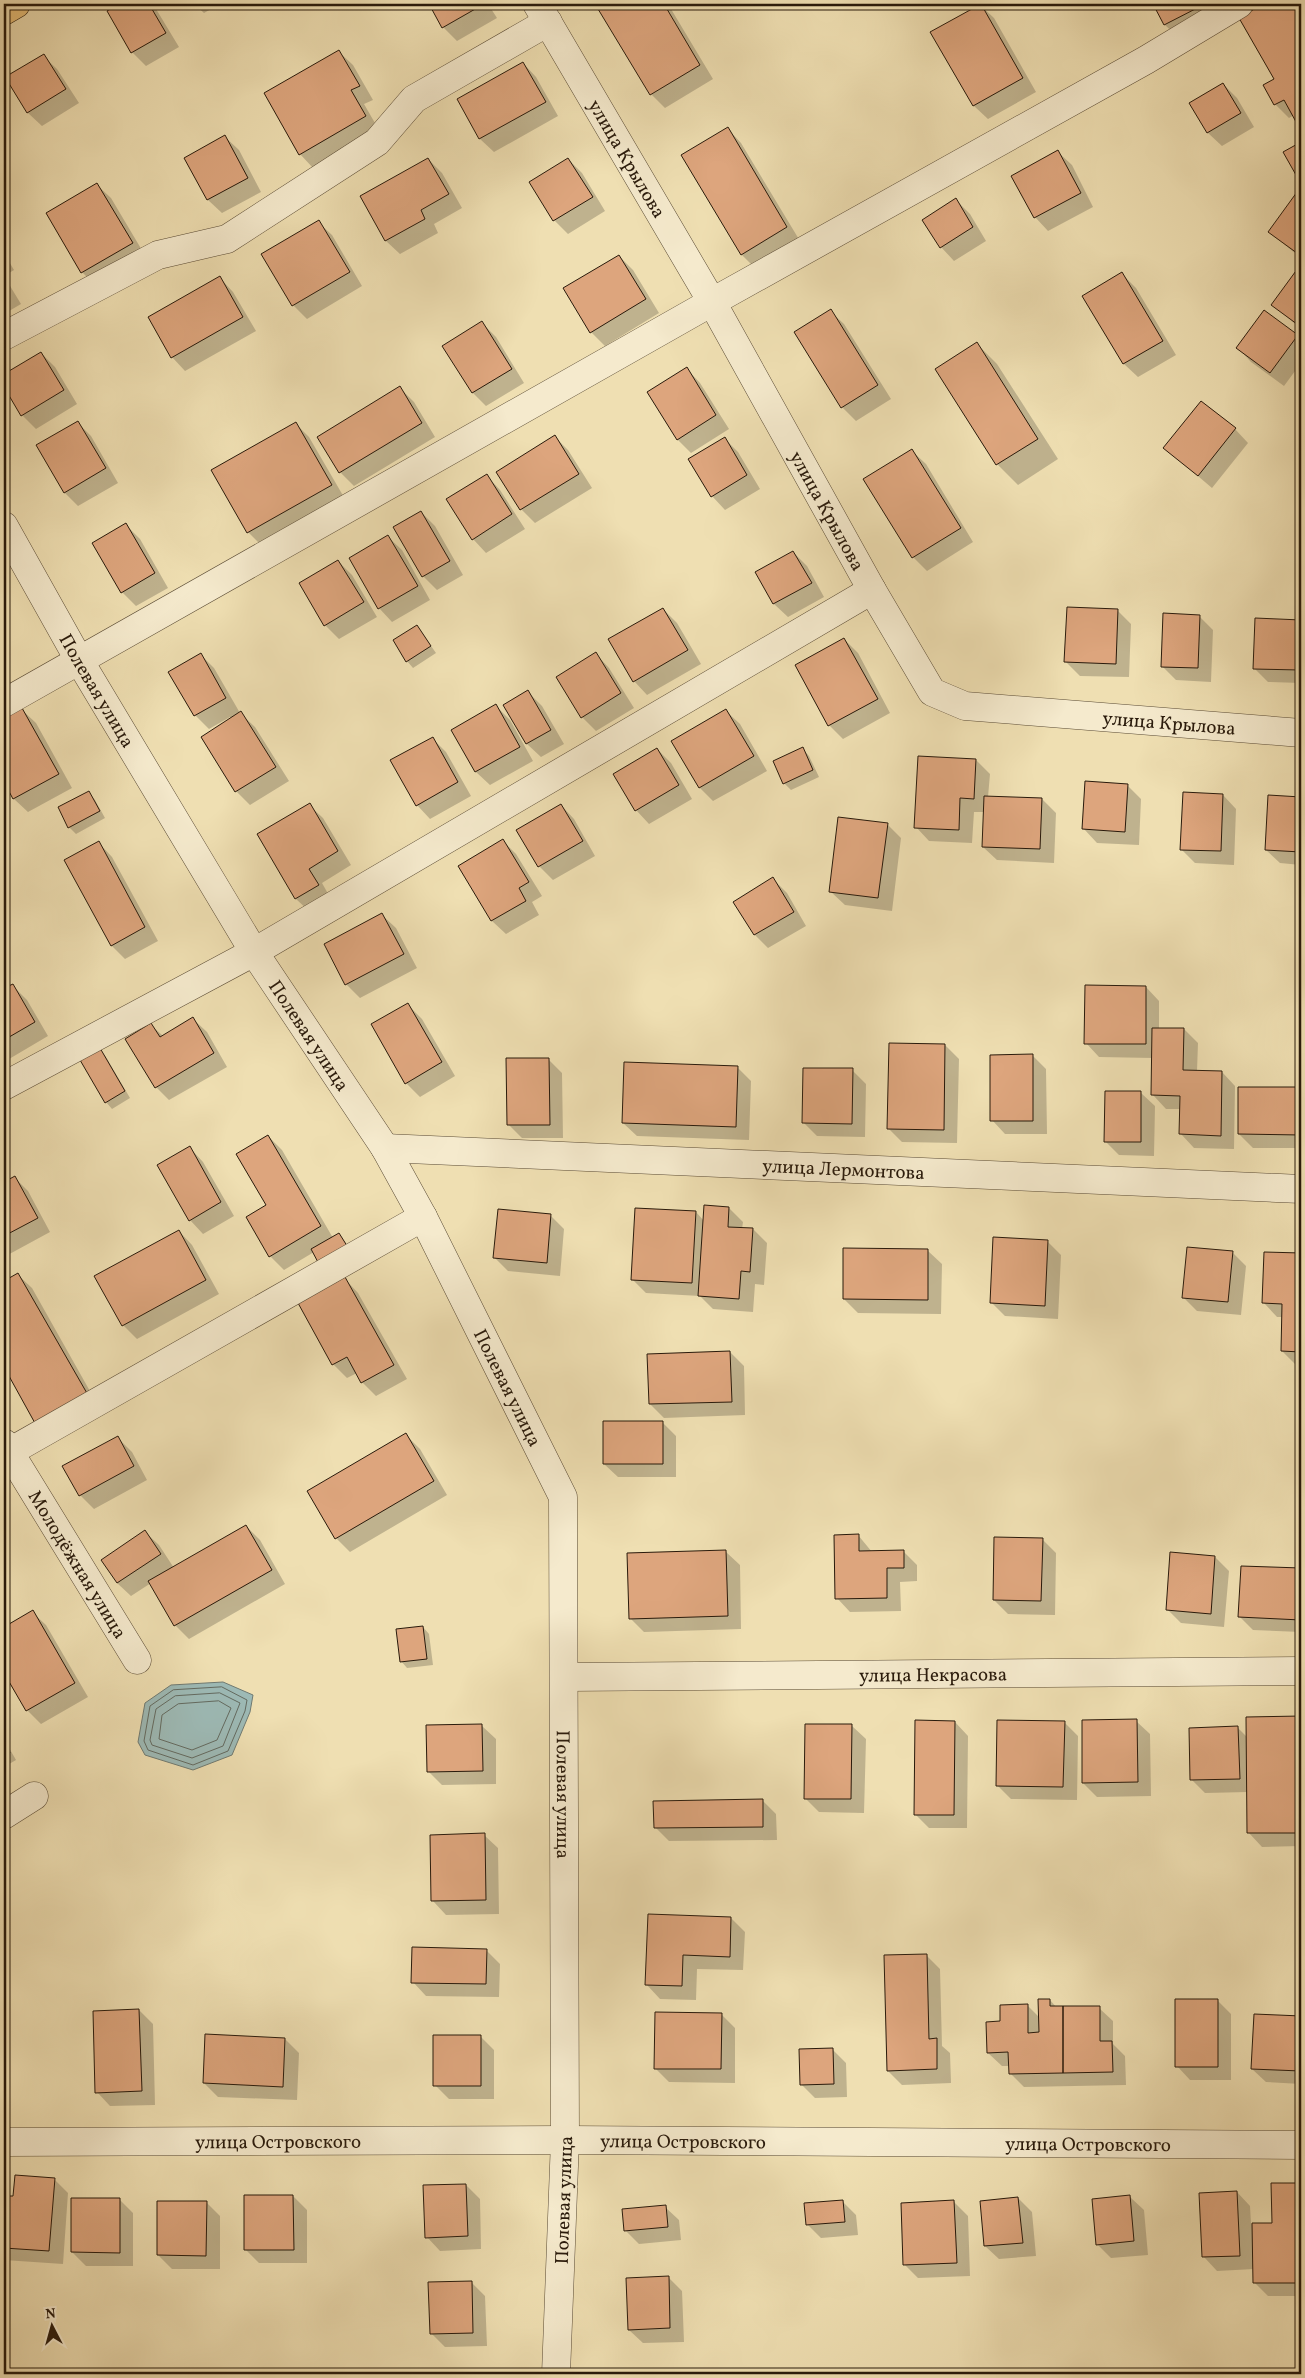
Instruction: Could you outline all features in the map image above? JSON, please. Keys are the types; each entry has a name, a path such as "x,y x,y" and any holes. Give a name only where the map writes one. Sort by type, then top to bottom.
{"main road":[{"path":"4,10 16,4"}],"street":[{"path":"4,703 712,302 1146,60 1239,4"},
{"path":"4,336 158,255 227,238 377,142 414,99 542,13"},
{"name":"улица Крылова","path":"542,13 712,302 872,590 932,692 965,706 1301,733"},
{"name":"Полевая улица","path":"4,526 79,660 254,952 385,1148 422,1217 563,1497 565,2140 556,2374"},
{"path":"4,1086 254,952 872,590"},
{"name":"улица Лермонтова","path":"385,1148 1301,1189"},
{"path":"5,1450 422,1217"},
{"name":"Молодёжная улица","path":"5,1450 137,1660"},
{"name":"улица Некрасова","path":"565,1677 1301,1671"},
{"path":"4,1816 34,1796"},
{"name":"улица Островского","path":"4,2142 565,2140 1301,2145"}],"water":[{"path":"223,1682 253,1695 250,1712 232,1755 193,1770 145,1755 138,1742 145,1703 171,1685"}],"building":[{"path":"119,4 149,4 166,33 131,53 107,11"},
{"path":"429,4 484,4 442,28"},
{"path":"595,4 664,4 700,65 650,95"},
{"path":"981,4 1023,78 973,106 930,32"},
{"path":"1153,4 1202,4 1203,5 1164,25"},
{"path":"1263,4 1294,4 1301,16 1301,131 1284,100 1274,105 1263,85 1274,79 1239,18"},
{"path":"339,50 360,86 351,90 366,116 299,155 264,93"},
{"path":"44,54 66,89 27,113 5,77"},
{"path":"523,62 546,102 479,139 457,99"},
{"path":"1223,83 1241,113 1207,133 1189,103"},
{"path":"728,127 787,227 741,255 681,155"},
{"path":"225,135 248,178 207,200 184,158"},
{"path":"1301,142 1301,172 1296,175 1283,152"},
{"path":"1058,150 1081,193 1034,218 1011,176"},
{"path":"428,158 449,194 421,210 425,219 385,241 360,196"},
{"path":"568,158 593,197 553,221 529,182"},
{"path":"97,183 133,243 81,273 46,213"},
{"path":"1297,192 1301,195 1301,256 1268,232"},
{"path":"956,198 973,227 940,248 922,220"},
{"path":"319,220 350,272 292,306 261,254"},
{"path":"619,255 646,299 590,333 563,288"},
{"path":"1301,264 1301,327 1271,305"},
{"path":"1122,272 1163,341 1123,364 1082,296"},
{"path":"220,276 243,317 171,358 148,317"},
{"path":"831,309 878,385 841,408 794,332"},
{"path":"1264,310 1298,335 1270,373 1236,348"},
{"path":"482,321 512,369 472,393 442,346"},
{"path":"977,342 1038,439 996,465 935,369"},
{"path":"41,352 64,390 21,416 4,387 4,374"},
{"path":"687,367 716,415 677,440 647,392"},
{"path":"400,386 422,423 339,473 317,437"},
{"path":"1201,401 1236,428 1198,476 1163,448"},
{"path":"78,421 106,468 64,493 36,445"},
{"path":"296,422 332,485 247,533 211,470"},
{"path":"555,435 579,474 520,510 496,472"},
{"path":"725,437 747,475 711,497 688,459"},
{"path":"912,449 961,528 912,558 863,479"},
{"path":"487,474 512,514 472,540 446,499"},
{"path":"421,511 450,561 422,577 393,527"},
{"path":"126,523 155,573 121,593 92,543"},
{"path":"388,535 418,586 378,609 349,558"},
{"path":"793,551 812,583 773,604 755,572"},
{"path":"338,560 364,602 324,626 299,583"},
{"path":"1067,607 1118,609 1116,664 1064,662"},
{"path":"663,608 688,650 633,682 608,639"},
{"path":"1163,613 1200,615 1198,668 1161,667"},
{"path":"1255,618 1301,620 1300,670 1253,669"},
{"path":"417,625 431,646 406,662 393,640"},
{"path":"844,638 878,699 828,726 795,665"},
{"path":"596,652 621,693 581,718 556,677"},
{"path":"201,653 226,698 194,716 168,672"},
{"path":"528,690 551,730 526,744 503,705"},
{"path":"496,704 520,747 475,772 451,730"},
{"path":"22,708 59,774 13,799 4,782 4,718"},
{"path":"726,709 754,756 699,788 671,741"},
{"path":"241,711 276,767 235,792 201,737"},
{"path":"433,737 458,782 416,806 390,760"},
{"path":"803,747 813,770 783,784 773,761"},
{"path":"657,748 679,785 635,811 613,774"},
{"path":"918,756 976,759 974,799 960,798 959,830 914,828"},
{"path":"1085,781 1128,784 1125,832 1082,829"},
{"path":"89,791 100,811 68,828 58,807"},
{"path":"1183,792 1223,794 1221,851 1180,850"},
{"path":"1268,795 1301,797 1301,852 1265,850"},
{"path":"984,796 1042,798 1040,849 982,847"},
{"path":"310,803 338,851 309,869 319,885 295,899 257,834"},
{"path":"561,804 583,841 538,867 516,830"},
{"path":"838,817 888,823 878,898 829,892"},
{"path":"503,839 529,882 519,888 526,901 491,921 458,866"},
{"path":"99,841 145,927 111,946 64,860"},
{"path":"773,877 794,912 754,935 733,902"},
{"path":"382,913 404,954 345,985 324,944"},
{"path":"13,984 35,1022 4,1040 4,988"},
{"path":"1085,985 1146,986 1146,1044 1084,1044"},
{"path":"408,1003 442,1062 405,1084 371,1024"},
{"path":"193,1017 214,1053 155,1088 125,1039 151,1023 160,1037"},
{"path":"1152,1028 1184,1028 1183,1070 1222,1071 1221,1136 1179,1134 1180,1096 1151,1095"},
{"path":"889,1043 945,1044 944,1130 887,1129"},
{"path":"100,1048 125,1091 105,1103 80,1060"},
{"path":"1033,1054 1033,1121 990,1121 990,1055"},
{"path":"506,1058 549,1058 550,1125 507,1125"},
{"path":"624,1062 738,1066 736,1127 622,1123"},
{"path":"803,1068 853,1068 852,1124 802,1123"},
{"path":"1238,1087 1301,1087 1301,1135 1238,1134"},
{"path":"1105,1091 1141,1091 1141,1142 1104,1142"},
{"path":"268,1135 321,1226 269,1257 246,1217 266,1205 236,1154"},
{"path":"190,1146 221,1202 189,1221 157,1165"},
{"path":"15,1176 38,1218 4,1236 4,1182"},
{"path":"704,1205 729,1207 728,1227 753,1228 750,1272 741,1271 739,1299 698,1296"},
{"path":"635,1208 696,1211 692,1283 631,1280"},
{"path":"498,1209 551,1214 547,1263 493,1258"},
{"path":"179,1230 206,1280 122,1326 94,1276"},
{"path":"339,1233 349,1249 320,1266 311,1249"},
{"path":"993,1237 1048,1240 1045,1306 990,1303"},
{"path":"1187,1247 1233,1251 1228,1302 1182,1298"},
{"path":"843,1248 928,1249 928,1300 843,1299"},
{"path":"1264,1252 1301,1253 1301,1352 1281,1351 1282,1304 1262,1303"},
{"path":"18,1273 88,1395 36,1425 4,1367 4,1281"},
{"path":"345,1277 394,1365 361,1383 347,1357 332,1365 298,1303"},
{"path":"730,1351 732,1402 649,1404 647,1354"},
{"path":"603,1421 663,1421 663,1464 603,1464"},
{"path":"406,1433 434,1481 335,1539 307,1491"},
{"path":"118,1436 134,1466 79,1496 62,1466"},
{"path":"246,1525 272,1570 174,1626 148,1581"},
{"path":"145,1530 161,1554 117,1583 101,1560"},
{"path":"859,1534 859,1551 904,1550 904,1568 887,1568 887,1598 835,1599 834,1535"},
{"path":"994,1537 1043,1538 1041,1601 993,1600"},
{"path":"726,1550 728,1616 629,1619 627,1553"},
{"path":"1170,1552 1215,1556 1211,1614 1166,1610"},
{"path":"1241,1566 1301,1568 1301,1620 1238,1617"},
{"path":"33,1610 75,1683 26,1711 4,1673 4,1627"},
{"path":"423,1626 427,1659 400,1662 396,1629"},
{"path":"1301,1716 1301,1833 1247,1833 1246,1717"},
{"path":"1137,1719 1138,1782 1082,1783 1082,1720"},
{"path":"915,1720 955,1721 954,1815 914,1815"},
{"path":"997,1720 1065,1721 1063,1787 996,1786"},
{"path":"482,1724 483,1771 427,1772 426,1725"},
{"path":"805,1724 852,1724 851,1799 804,1799"},
{"path":"1238,1726 1240,1779 1190,1780 1189,1728"},
{"path":"4,1742 10,1753 4,1757"},
{"path":"763,1799 763,1827 654,1828 653,1801"},
{"path":"485,1833 486,1900 431,1901 430,1835"},
{"path":"648,1914 731,1917 730,1957 683,1955 682,1986 645,1985"},
{"path":"412,1947 487,1949 486,1984 411,1983"},
{"path":"927,1954 929,2039 937,2038 937,2069 887,2071 884,1955"},
{"path":"1038,1999 1050,1999 1050,2006 1063,2006 1063,2073 1009,2074 1008,2052 987,2053 986,2022 1000,2021 1000,2005 1028,2004 1028,2033 1039,2032"},
{"path":"1175,1999 1218,1999 1218,2067 1175,2067"},
{"path":"1063,2006 1100,2006 1100,2041 1112,2041 1113,2072 1063,2073"},
{"path":"139,2009 142,2091 95,2093 93,2011"},
{"path":"655,2012 722,2013 721,2069 654,2069"},
{"path":"1254,2014 1301,2016 1301,2071 1251,2069"},
{"path":"205,2034 285,2038 283,2087 203,2083"},
{"path":"433,2035 481,2035 481,2086 433,2086"},
{"path":"833,2048 834,2084 800,2085 799,2049"},
{"path":"15,2175 55,2178 49,2251 4,2248 4,2196 13,2196"},
{"path":"1271,2183 1301,2183 1301,2283 1253,2283 1252,2223 1272,2223"},
{"path":"466,2184 468,2236 425,2238 423,2185"},
{"path":"1237,2191 1240,2256 1202,2257 1199,2193"},
{"path":"244,2195 293,2195 294,2250 244,2250"},
{"path":"1130,2195 1134,2241 1096,2245 1092,2199"},
{"path":"1018,2197 1023,2243 984,2246 980,2201"},
{"path":"71,2198 120,2198 120,2253 71,2252"},
{"path":"843,2200 845,2222 806,2225 804,2203"},
{"path":"954,2200 957,2263 903,2265 901,2203"},
{"path":"157,2201 207,2201 206,2256 157,2255"},
{"path":"666,2205 668,2227 624,2231 622,2209"},
{"path":"669,2276 670,2328 628,2330 626,2278"},
{"path":"472,2281 473,2333 430,2334 428,2282"}]}
